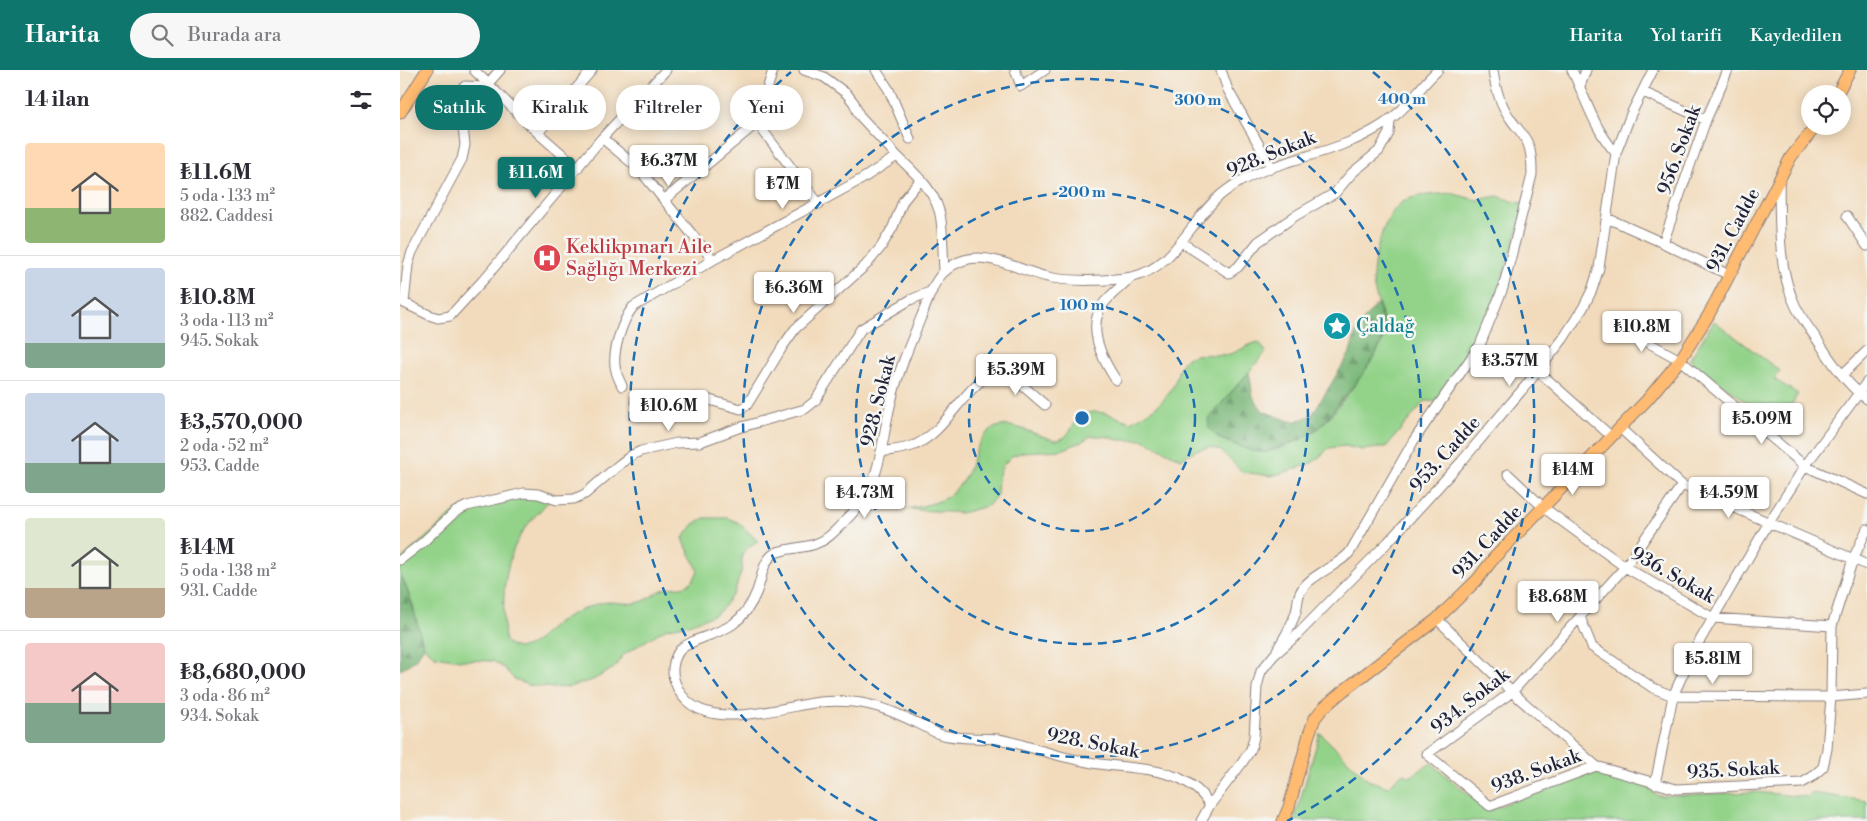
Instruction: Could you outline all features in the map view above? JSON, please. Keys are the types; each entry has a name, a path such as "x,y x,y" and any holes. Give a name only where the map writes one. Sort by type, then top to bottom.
{"main road":[{"path":"400,113 427,70"},
{"path":"1842,85 1850,70"},
{"name":"931. Cadde","path":"1283,821 1289,807 1315,718 1323,708 1343,691 1437,619 1477,580 1494,558 1648,400 1680,360 1708,316 1791,157 1809,135"}],"street":[{"path":"474,70 538,134 578,168"},
{"path":"500,70 489,84 481,87 464,86 459,92 459,107 464,128 465,145 462,159 412,252 408,265 402,302 438,318 450,316 480,284 602,138 666,70"},
{"path":"538,134 592,70"},
{"path":"768,85 773,70"},
{"path":"804,70 824,77 847,94 854,103 859,115 921,179 940,213 944,271"},
{"path":"876,70 889,90 910,139"},
{"path":"1015,70 1021,86 1045,70"},
{"path":"1221,70 1228,90 1272,168"},
{"name":"928. Sokak","path":"1210,805 1198,790 1179,778 1162,772 1094,763 1002,740 961,738 940,734 892,711 868,704 847,701 822,702 772,711 726,716 711,714 700,710 686,701 675,683 673,662 680,650 692,642 708,637 734,624 745,613 759,588 767,561 774,554 787,549 816,544 828,538 858,509 870,490 878,471 891,402 902,365 932,291 944,271 967,259 984,258 999,260 1050,278 1074,280 1131,277 1142,274 1163,262 1196,219 1226,190 1272,168 1348,142 1390,119 1398,113 1438,70"},
{"path":"1274,655 1296,612 1300,592 1312,580 1346,557 1350,552 1414,440 1480,344 1502,288 1532,175 1532,156 1527,142 1500,101 1493,70"},
{"path":"1572,70 1595,123 1606,142 1616,154"},
{"path":"1580,86 1586,70"},
{"name":"953. Cadde","path":"1201,821 1210,805 1242,764 1250,749 1254,737 1256,687 1262,671 1274,655 1302,630 1388,542 1498,419 1563,339 1583,308 1592,290 1599,268 1616,154 1632,114 1654,70"},
{"name":"956. Sokak","path":"1663,242 1706,120 1728,70"},
{"path":"1643,92 1706,120"},
{"path":"1180,242 1229,273 1238,267 1258,242 1295,216 1335,192 1352,173 1379,151 1389,133 1390,119"},
{"path":"664,200 749,130"},
{"path":"762,130 819,204"},
{"path":"602,138 638,168 713,260"},
{"path":"622,386 614,365 620,334 626,317 633,307 713,260 819,204 897,156"},
{"path":"653,402 694,398 706,399 741,409 747,405 795,329 866,265 881,247 893,227 903,201 921,179"},
{"path":"1779,179 1781,242 1784,266 1792,297 1796,307 1830,360 1863,397"},
{"path":"1847,216 1867,246"},
{"path":"1607,218 1663,242 1729,275"},
{"path":"1116,380 1103,357 1096,335 1096,324 1099,310 1131,277"},
{"path":"400,560 422,543 455,512 467,506 524,493 538,494 557,500 574,499 585,494 632,455 651,448 676,443 700,442 746,425 805,409 815,400 861,329 910,300 932,291"},
{"path":"1616,325 1680,360 1805,466 1867,494"},
{"path":"1843,374 1867,351"},
{"path":"881,452 905,448 932,435 981,380 998,370 1016,380 1045,404"},
{"path":"1538,371 1682,485 1867,566"},
{"path":"1655,784 1673,696 1692,654 1768,524 1805,466 1863,397 1867,382"},
{"path":"741,409 746,425"},
{"name":"936. Sokak","path":"1508,474 1544,508 1625,567 1713,618 1832,626"},
{"name":"934. Sokak","path":"1427,754 1512,692 1625,567 1682,485"},
{"path":"1831,696 1832,626 1853,559 1867,529"},
{"path":"1580,617 1592,647 1653,688 1673,696 1831,696 1867,694"},
{"path":"1437,619 1512,692 1596,766"},
{"name":"935. Sokak","path":"1655,784 1676,789 1802,783 1812,778 1823,767 1827,749 1831,696"},
{"name":"938. Sokak","path":"1427,754 1490,806 1596,766 1655,784"}],"green space":[{"path":"1451,193 1476,200 1498,196 1515,202 1525,203 1520,224 1480,345 1441,402 1425,401 1386,447 1362,450 1345,446 1329,448 1314,462 1271,476 1242,472 1221,451 1211,447 1196,450 1181,459 1144,440 1118,440 1105,436 1091,436 1062,450 1023,452 1012,456 1003,465 998,477 997,495 988,506 961,513 906,509 935,503 950,495 964,479 982,439 993,428 1012,426 1056,440 1062,439 1080,417 1093,412 1112,415 1130,422 1149,412 1163,400 1174,384 1181,364 1187,358 1202,354 1230,354 1259,342 1266,352 1208,419 1218,438 1247,449 1265,452 1286,446 1309,435 1320,427 1345,397 1375,356 1384,337 1384,323 1374,289 1373,273 1377,249 1391,214 1398,205 1411,198"},
{"path":"1378,303 1385,328 1383,340 1365,371 1321,426 1304,438 1266,452 1252,451 1218,438 1209,428 1208,419 1249,372 1253,397 1263,411 1289,421 1297,421 1312,415 1350,353 1357,328"},
{"path":"1714,321 1780,371 1774,379 1798,394 1779,425 1692,363 1690,359"},
{"path":"507,496 551,499 525,528 517,541 508,568 504,597 505,641 514,647 520,648 531,645 561,620 591,606 604,602 640,602 666,589 685,586 690,583 698,571 683,538 694,524 704,518 728,518 739,523 758,541 742,554 742,569 734,593 721,610 712,616 665,629 623,655 614,668 593,680 569,687 554,688 528,685 514,679 504,668 493,661 460,660 435,656 424,647 413,605 400,573 400,560 455,512"},
{"path":"400,573 411,601 424,647 415,660 400,670"},
{"path":"1320,733 1368,780 1388,787 1403,773 1410,777 1431,763 1488,811 1549,786 1588,773 1607,774 1645,785 1658,796 1755,792 1808,797 1811,793 1867,801 1867,821 1294,821"}],"place":[{"name":"Keklikpınarı Aile Sağlığı Merkezi","path":"547,258"},
{"name":"Çaldağ","path":"1337,326"}]}
